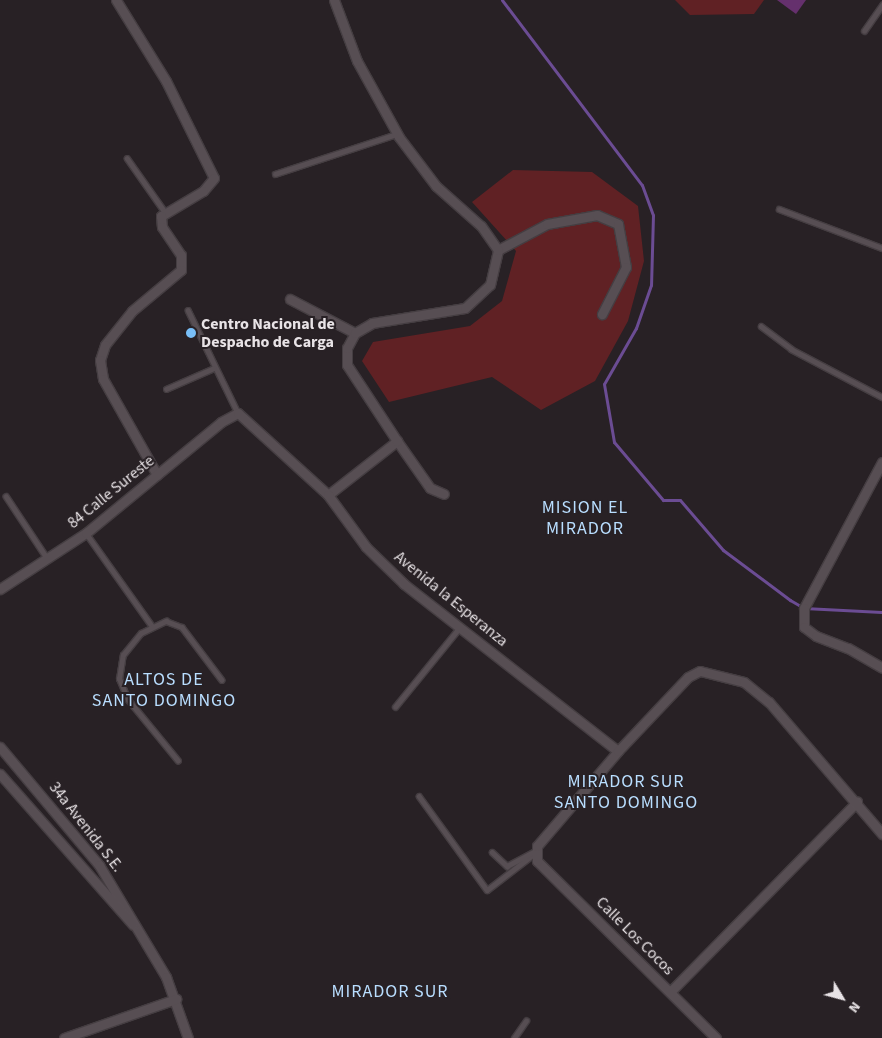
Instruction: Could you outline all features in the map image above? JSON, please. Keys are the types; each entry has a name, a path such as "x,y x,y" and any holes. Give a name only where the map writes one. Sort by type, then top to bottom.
{"street":[{"path":"116,0 166,81 212,168 210,186 165,212 160,221 181,255 181,270 132,311 105,345 100,360 103,379 157,475"},
{"path":"336,1 357,61 397,134 436,186 481,226 498,250 490,285 465,308 372,323 355,333 347,348 348,365 397,441 430,488 444,494"},
{"path":"498,250 547,224 597,215 618,224 626,267 602,314"},
{"path":"290,300 355,333"},
{"name":"84 Calle Sureste","path":"0,589 86,533 221,422 238,413"},
{"name":"Avenida la Esperanza","path":"238,413 328,495 385,566 618,751"},
{"path":"328,495 397,441"},
{"path":"882,462 804,608 804,626 816,636 848,648 882,668"},
{"path":"535,852 618,751 688,677 712,671 744,682 769,702 857,802 882,834"},
{"name":"34a Avenida S.E.","path":"0,748 99,864 176,999 188,1038"},
{"name":"34a Avenida S.E.","path":"0,774 138,931"},
{"path":"670,992 857,802"},
{"name":"Calle Los Cocos","path":"535,852 716,1038"},
{"path":"64,1038 176,999"}],"lane":[{"path":"864,31 882,5"},
{"path":"275,174 397,134"},
{"path":"127,158 165,212"},
{"path":"779,209 882,248"},
{"path":"188,310 214,368 238,413"},
{"path":"761,326 791,349 882,397"},
{"path":"166,389 214,368"},
{"path":"6,496 48,559"},
{"path":"86,533 152,626"},
{"path":"178,760 128,700 119,679 123,655 152,626 166,622 182,627 222,680"},
{"path":"396,707 460,627"},
{"path":"419,796 487,890 535,852"},
{"path":"492,852 507,866 535,852"},
{"path":"514,1038 526,1021"}],"shaded area":[{"path":"675,0 764,0 754,14 690,15"},
{"path":"513,170 592,172 638,206 644,261 628,321 595,381 541,410 492,377 389,402 362,361 373,342 470,326 502,301 516,251 472,202"}],"building":[{"path":"777,0 806,0 796,14"}],"waterway":[{"path":"502,0 642,185 653,215 651,285 636,328 604,384 614,442 663,500 680,500 723,550 790,600 804,608 882,612"}],"place":[{"name":"Centro Nacional de Despacho de Carga","path":"191,333"}],"district":[{"name":"MISION EL MIRADOR","path":"585,519"},
{"name":"ALTOS DE SANTO DOMINGO","path":"164,691"},
{"name":"MIRADOR SUR SANTO DOMINGO","path":"626,793"},
{"name":"MIRADOR SUR","path":"390,992"}]}
